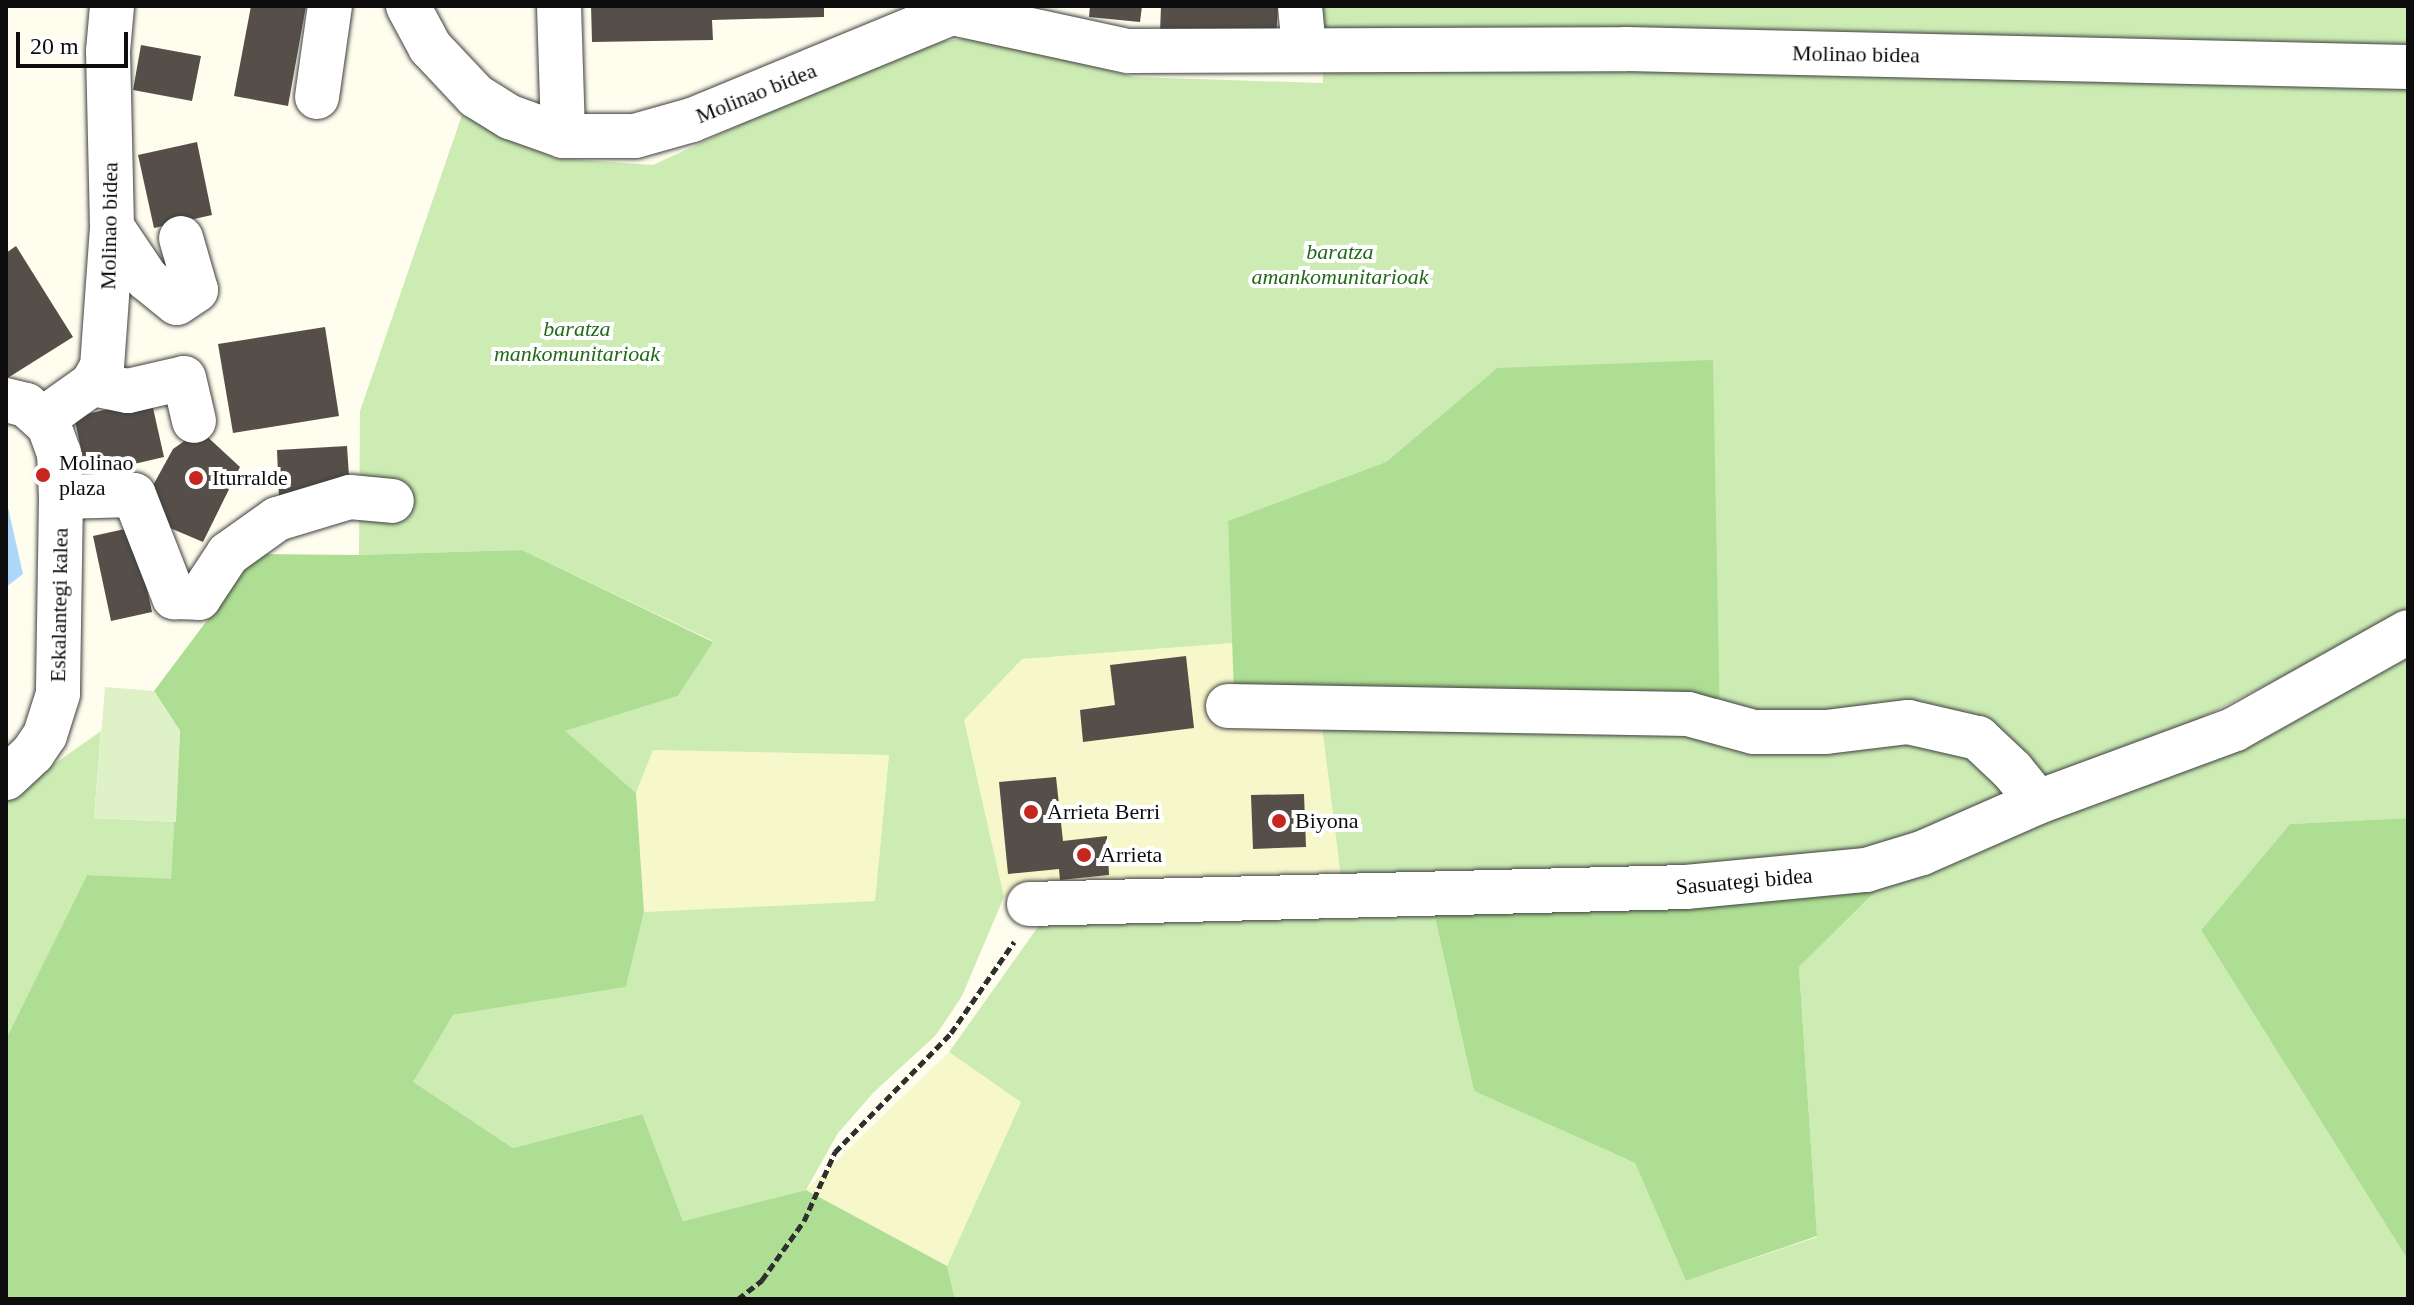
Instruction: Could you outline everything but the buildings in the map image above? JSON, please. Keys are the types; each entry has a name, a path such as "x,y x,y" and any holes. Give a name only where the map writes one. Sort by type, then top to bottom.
{"street":[{"name":"Molinao bidea","path":"92,384 103,357 112,227 108,51 112,6"},
{"path":"317,97 330,6"},
{"name":"Molinao bidea","path":"408,6 430,47 476,96 510,117 563,136 635,136 692,120 940,11 1021,17 1128,51 1642,49 2408,67"},
{"path":"559,6 563,136"},
{"path":"1300,6 1304,49"},
{"path":"112,227 147,279 177,303 196,290 181,238"},
{"path":"25,410 92,384 128,391 184,378 194,421"},
{"name":"Eskalantegi kalea","path":"6,778 33,753 45,735 58,694 61,497 55,439 25,410"},
{"path":"61,497 134,495 174,597 199,598 228,554 277,519 350,497 392,501"},
{"name":"Sasuategi bidea","path":"1029,904 1686,887 1866,870 1922,853 2038,802 2235,729 2408,632"},
{"path":"1228,706 1688,714 1754,732 1826,732 1908,722 1978,738 2012,770 2038,802"}],"path":[{"path":"738,1299 762,1280 804,1221 835,1152 951,1033 1012,947 1029,904"}],"green space":[{"path":"1322,6 2408,6 2408,612 2170,734 1878,856 1625,877 1341,878 1321,718 1497,368 1386,462 1228,521 1233,643 1022,659 964,720 1004,897 962,996 936,1035 874,1092 838,1133 806,1190 683,1221 641,1114 513,1148 412,1082 453,1015 626,987 644,912 875,901 889,755 653,750 636,793 564,731 678,696 713,641 522,550 359,555 360,411 462,115 554,158 653,165 837,80 936,42 979,37 1134,77 1323,83"},
{"path":"1713,360 1720,728 1234,695 1228,521 1386,462 1497,368"},
{"path":"522,550 713,642 678,696 565,731 636,793 644,912 626,987 453,1015 413,1082 513,1148 642,1114 683,1221 806,1190 947,1266 955,1299 6,1299 6,1039 87,875 171,879 180,731 154,691 257,554 359,555"},
{"path":"1233,643 1235,695 1321,718 1341,878 1004,897 964,720 1022,659"},
{"path":"2408,648 2408,818 2290,824 2201,930 2408,1260 2407,1299 955,1299 947,1266 1021,1102 949,1052 1040,924 1433,909 1474,1091 1635,1163 1686,1281 1817,1237 1799,967 1877,890"},
{"path":"105,687 154,691 180,731 176,822 94,818"},
{"path":"101,731 94,818 176,822 171,880 87,875 6,1039 6,798"},
{"path":"653,750 889,755 875,901 644,912 636,793"},
{"path":"2408,818 2408,1260 2201,930 2290,824"},
{"path":"1877,890 1799,967 1817,1236 1686,1281 1635,1163 1474,1091 1433,909"},
{"path":"949,1052 1021,1101 947,1266 806,1190"}],"water":[{"path":"6,499 23,574 6,587"}],"place":[{"name":"Molinao plaza","path":"43,475"},
{"name":"Iturralde","path":"196,478"},
{"name":"Arrieta Berri","path":"1031,812"},
{"name":"Biyona","path":"1279,821"},
{"name":"Arrieta","path":"1084,855"}],"park label":[{"name":"baratza amankomunitarioak","path":"1340,264"},
{"name":"baratza mankomunitarioak","path":"577,340"}]}
